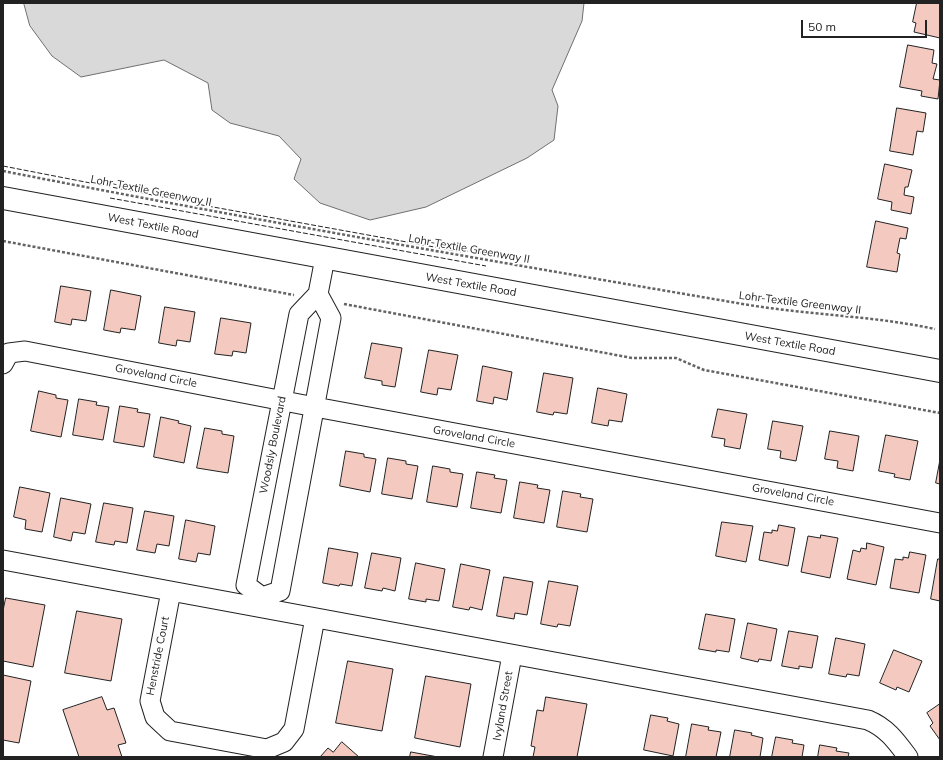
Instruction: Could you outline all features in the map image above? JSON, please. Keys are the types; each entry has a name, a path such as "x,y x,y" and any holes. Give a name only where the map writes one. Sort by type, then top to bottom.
{"main road":[{"name":"West Textile Road","path":"3,198 940,371"}],"street":[{"path":"261,602 280,591 315,407 331,318 318,298 325,258"},
{"name":"Woodsly Boulevard","path":"261,602 246,585 299,314 318,298"},
{"name":"Groveland Circle","path":"6,359 26,351 315,407 940,523"},
{"path":"3,560 171,591 261,602 315,618 868,720 879,724 891,734 908,757"},
{"name":"Henstride Court","path":"171,591 150,701 155,717 170,732 267,750 284,742 294,729 315,618"},
{"name":"Ivyland Street","path":"493,757 512,655"}],"path":[{"name":"Lohr-Textile Greenway II","path":"3,171 109,192 778,311 901,323 935,329"},
{"path":"3,241 318,298 632,358 676,358 704,370 940,413"}],"shaded area":[{"path":"24,3 584,3 582,21 552,90 558,106 554,140 527,158 426,207 370,220 320,203 294,179 301,159 279,136 230,123 212,110 208,83 164,60 81,77 52,56 30,26"}],"building":[{"path":"917,3 940,3 940,38 914,32 916,23 913,22"},
{"path":"908,45 934,50 932,63 937,64 933,79 940,80 938,99 921,96 922,91 900,87"},
{"path":"897,108 926,113 923,132 917,131 913,155 890,151"},
{"path":"885,164 912,170 908,187 905,187 904,195 914,197 911,214 891,210 892,202 878,199"},
{"path":"876,221 908,228 906,239 900,238 897,253 900,254 897,272 867,267"},
{"path":"61,286 91,291 86,321 72,319 71,325 55,322"},
{"path":"111,290 141,296 135,330 121,328 120,333 104,330"},
{"path":"165,307 195,312 190,342 177,340 176,346 159,343"},
{"path":"221,318 251,323 246,353 233,351 232,356 215,354"},
{"path":"372,343 402,348 395,387 382,385 382,381 365,378"},
{"path":"429,350 458,355 451,390 438,388 437,395 421,392"},
{"path":"483,366 512,372 507,400 494,397 493,404 477,401"},
{"path":"544,373 573,378 567,414 554,412 553,415 537,412"},
{"path":"598,388 627,394 622,422 609,420 608,426 592,423"},
{"path":"39,391 56,395 56,398 68,400 61,437 31,431"},
{"path":"79,399 97,402 96,405 109,407 103,440 73,435"},
{"path":"120,406 138,409 137,412 150,414 144,447 114,442"},
{"path":"718,409 747,414 740,449 724,446 725,439 712,437"},
{"path":"161,417 179,421 178,423 191,426 184,463 154,457"},
{"path":"773,421 803,426 796,461 780,458 781,451 768,449"},
{"path":"205,428 222,431 222,434 234,436 228,473 197,468"},
{"path":"830,431 859,436 853,471 837,468 838,461 825,459"},
{"path":"886,435 918,441 910,480 894,477 895,474 879,471"},
{"path":"346,451 364,454 364,457 376,459 370,492 340,486"},
{"path":"388,458 406,461 406,464 418,466 412,499 382,494"},
{"path":"940,460 940,484 936,483"},
{"path":"433,466 450,469 450,472 463,474 457,507 427,502"},
{"path":"477,472 495,475 494,478 507,480 501,513 471,508"},
{"path":"520,482 538,485 537,488 550,490 544,523 514,518"},
{"path":"20,487 50,493 42,532 25,529 26,520 14,517"},
{"path":"563,491 581,494 580,497 593,499 587,532 557,527"},
{"path":"61,498 91,504 85,534 73,532 71,541 54,537"},
{"path":"104,503 133,508 127,543 115,541 114,545 96,542"},
{"path":"145,511 174,516 169,546 157,544 155,553 137,550"},
{"path":"186,520 215,526 210,555 198,553 196,562 179,559"},
{"path":"722,522 753,526 746,562 716,556"},
{"path":"779,525 795,528 788,566 759,560 764,532 772,533 772,530 777,531"},
{"path":"821,535 838,538 830,578 801,572 808,536 820,538"},
{"path":"867,543 884,547 876,585 847,579 853,550 860,552 861,548 866,549"},
{"path":"329,548 358,553 352,586 340,584 339,586 323,583"},
{"path":"910,552 926,555 919,593 890,588 895,559 903,560 903,557 908,558"},
{"path":"372,553 401,558 395,591 383,588 382,591 365,588"},
{"path":"938,559 940,559 940,601 931,599"},
{"path":"416,563 445,569 439,601 426,599 426,602 409,599"},
{"path":"461,564 490,570 482,610 470,607 469,610 453,607"},
{"path":"504,577 533,582 527,615 515,613 514,619 497,616"},
{"path":"549,581 578,586 570,626 558,624 557,627 541,624"},
{"path":"6,598 45,605 33,667 3,661 3,611"},
{"path":"77,611 122,619 111,681 65,673"},
{"path":"706,614 735,619 729,652 716,650 716,652 699,649"},
{"path":"748,623 777,629 771,661 759,659 758,662 741,658"},
{"path":"789,631 818,636 812,668 799,666 799,669 782,666"},
{"path":"836,638 865,644 859,676 847,674 846,677 829,674"},
{"path":"894,650 922,661 909,692 897,687 896,690 880,683"},
{"path":"348,661 393,669 382,731 336,723"},
{"path":"3,675 31,681 19,743 3,740"},
{"path":"426,676 471,684 460,747 415,738"},
{"path":"102,697 107,710 114,708 126,743 118,745 122,757 79,757 63,710"},
{"path":"546,697 587,704 577,757 533,757 535,747 531,746 537,710 543,711"},
{"path":"940,704 940,740 930,726 933,723 927,713"},
{"path":"651,715 668,718 667,721 679,724 673,756 644,750"},
{"path":"692,724 709,727 708,730 721,732 716,757 686,757"},
{"path":"735,730 752,733 751,735 763,738 760,757 730,757"},
{"path":"776,737 793,740 792,743 804,745 802,757 772,757"},
{"path":"342,742 359,757 320,757 328,748 333,752"},
{"path":"820,745 837,748 836,751 849,753 848,757 818,757"},
{"path":"411,752 438,757 410,757"}],"fence":[{"path":"3,166 178,200 188,198 202,205 462,252 475,250 488,256"},
{"path":"110,198 486,266"}]}
